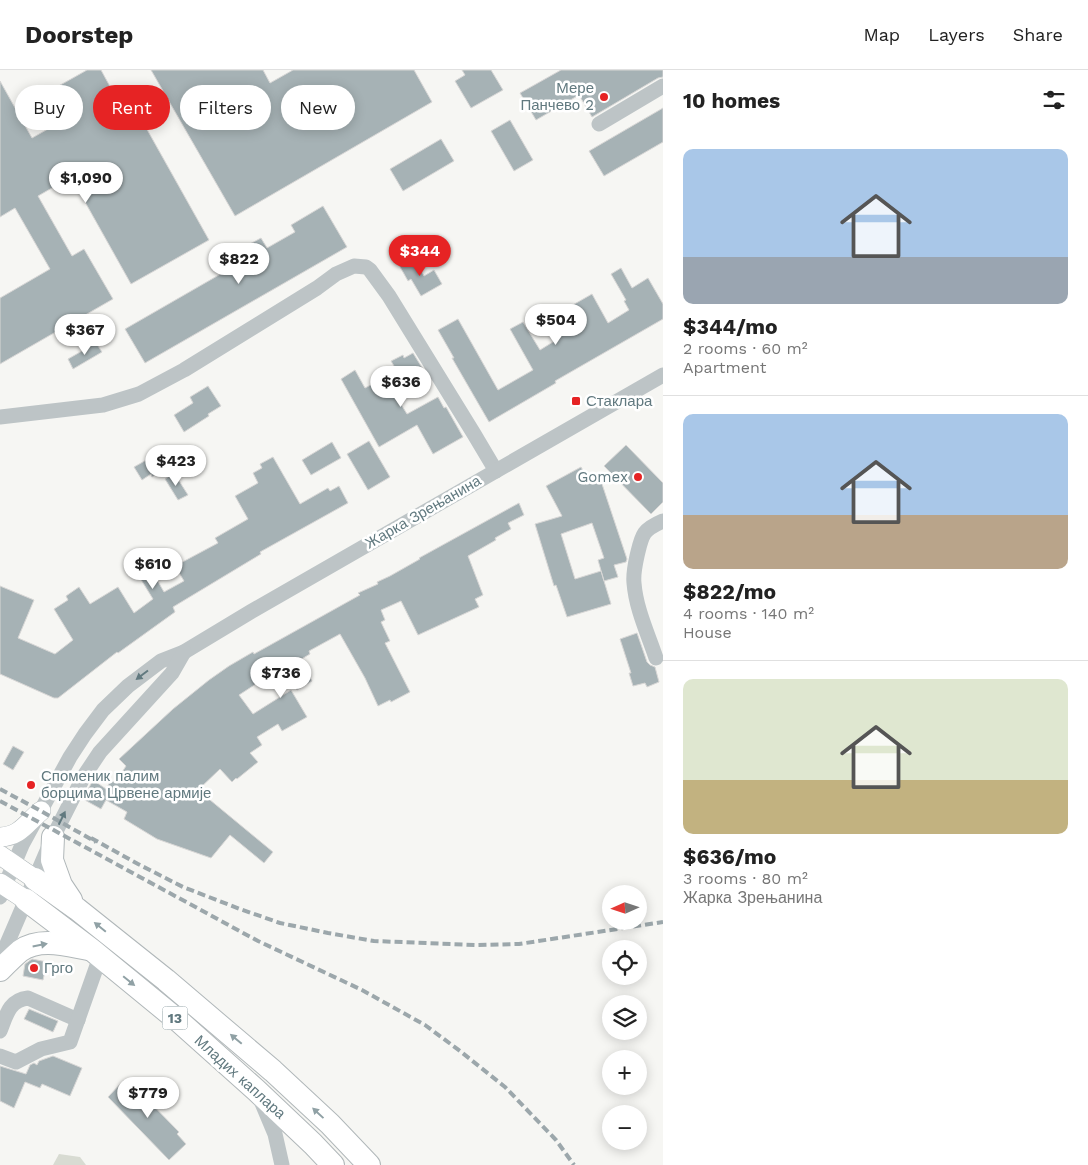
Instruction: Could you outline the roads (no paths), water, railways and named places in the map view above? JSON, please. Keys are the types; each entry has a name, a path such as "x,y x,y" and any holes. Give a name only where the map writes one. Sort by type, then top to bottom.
{"highway":[{"path":"53,837 52,860 60,885 78,909"},
{"name":"13","path":"35,879 78,909"},
{"name":"Младих каплара","path":"26,900 181,1023 256,1090 333,1165"},
{"name":"Младих каплара","path":"78,909 166,980 273,1071 330,1124 369,1165"},
{"path":"0,970 21,950 38,943 63,944 96,954"}],"main road":[{"path":"0,837 8,837 19,833 41,811"},
{"name":"13","path":"7,860 35,879"},
{"name":"13","path":"1,888 26,900"}],"street":[{"path":"599,124 663,86"},
{"path":"0,418 103,405 139,394 184,370 309,293 336,274 354,266 366,267 389,296 496,471"},
{"name":"Жарка Зрењанина","path":"1,888 7,860 41,811 70,757 103,710 128,686 161,661 184,652 260,606 496,471 662,379"},
{"path":"656,658 637,601 634,571 641,540 645,532 651,526 663,521"},
{"name":"Жарка Зрењанина","path":"0,960 53,837 84,776 122,726 172,673 184,652"},
{"path":"0,1056 16,1062 41,1049 70,1042 96,954"},
{"path":"0,1031 10,1008 15,1002 28,998 78,1020"},
{"path":"256,1090 274,1134 282,1165"}],"railway":[{"path":"0,789 96,842"},
{"path":"0,801 258,941 362,990 425,1025 505,1087 556,1140 574,1165"},
{"path":"91,838 183,887 240,909 280,923 374,941 476,945 519,944 663,922"}],"place":[{"name":"Мере Панчево 2","path":"604,97"},
{"name":"Стаклара","path":"576,401"},
{"name":"Gomex","path":"638,477"},
{"name":"Споменик палим борцима Црвене армије","path":"31,785"},
{"name":"Грго","path":"34,968"}]}
